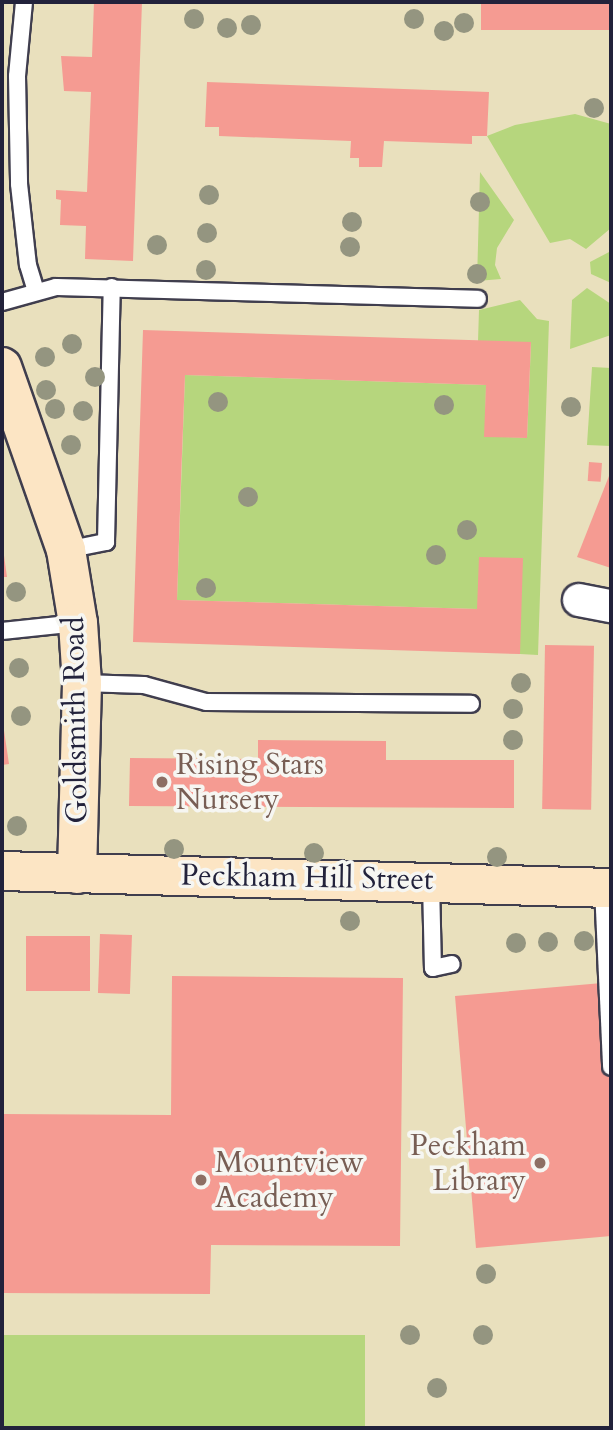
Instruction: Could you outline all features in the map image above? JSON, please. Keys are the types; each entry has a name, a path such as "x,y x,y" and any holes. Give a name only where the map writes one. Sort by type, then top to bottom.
{"main road":[{"name":"Goldsmith Road","path":"2,368 66,550 78,623 82,683 77,874"},
{"name":"Peckham Hill Street","path":"2,871 607,888"}],"street":[{"path":"579,600 611,606"}],"lane":[{"path":"24,2 17,76 19,184 28,265 36,291"},
{"path":"66,550 106,542 112,287"},
{"path":"2,302 36,291 112,287 478,299"},
{"path":"2,631 78,623"},
{"path":"82,683 144,685 206,702 471,704"},
{"path":"431,882 433,968 452,964"},
{"path":"607,888 611,1067"}],"green space":[{"path":"575,114 611,124 611,228 586,249 570,239 550,243 487,136 515,125"},
{"path":"480,172 514,220 497,248 495,265 501,279 477,281"},
{"path":"611,251 611,283 591,274 590,262"},
{"path":"587,288 611,304 611,335 570,349 572,300"},
{"path":"520,300 537,319 549,321 538,655 520,654 477,609 177,600 185,375 486,385 485,436 527,438 531,343 478,341 479,310"},
{"path":"592,367 611,368 611,446 587,445"},
{"path":"2,1335 365,1335 365,1428 2,1428"}],"building":[{"path":"94,2 142,2 133,261 85,259 86,226 60,225 61,200 56,199 56,190 87,192 91,92 64,91 61,56 92,57"},
{"path":"481,2 611,2 611,30 481,30"},
{"path":"207,82 489,92 487,136 472,136 472,144 384,141 382,167 359,167 359,158 350,158 351,141 219,136 219,127 205,127"},
{"path":"143,330 531,342 527,438 484,437 486,385 185,375 181,479 177,600 477,609 479,557 523,558 520,654 133,642"},
{"path":"589,462 602,463 601,482 588,481"},
{"path":"611,471 611,568 577,557"},
{"path":"2,541 7,577 2,577"},
{"path":"545,645 594,646 591,810 542,809"},
{"path":"2,717 9,764 2,765"},
{"path":"258,740 386,741 386,760 514,760 514,808 129,806 130,758 258,759"},
{"path":"100,934 132,935 130,994 98,993"},
{"path":"26,936 90,936 90,991 26,991"},
{"name":"Mountview Academy","path":"172,976 403,978 400,1246 211,1245 210,1294 2,1293 2,1114 171,1115"},
{"name":"Peckham Library","path":"602,983 611,1089 611,1236 476,1248 455,996"}],"place":[{"name":"Rising Stars Nursery","path":"162,782"},
{"name":"Peckham Library","path":"540,1163"},
{"name":"Mountview Academy","path":"201,1180"}]}
